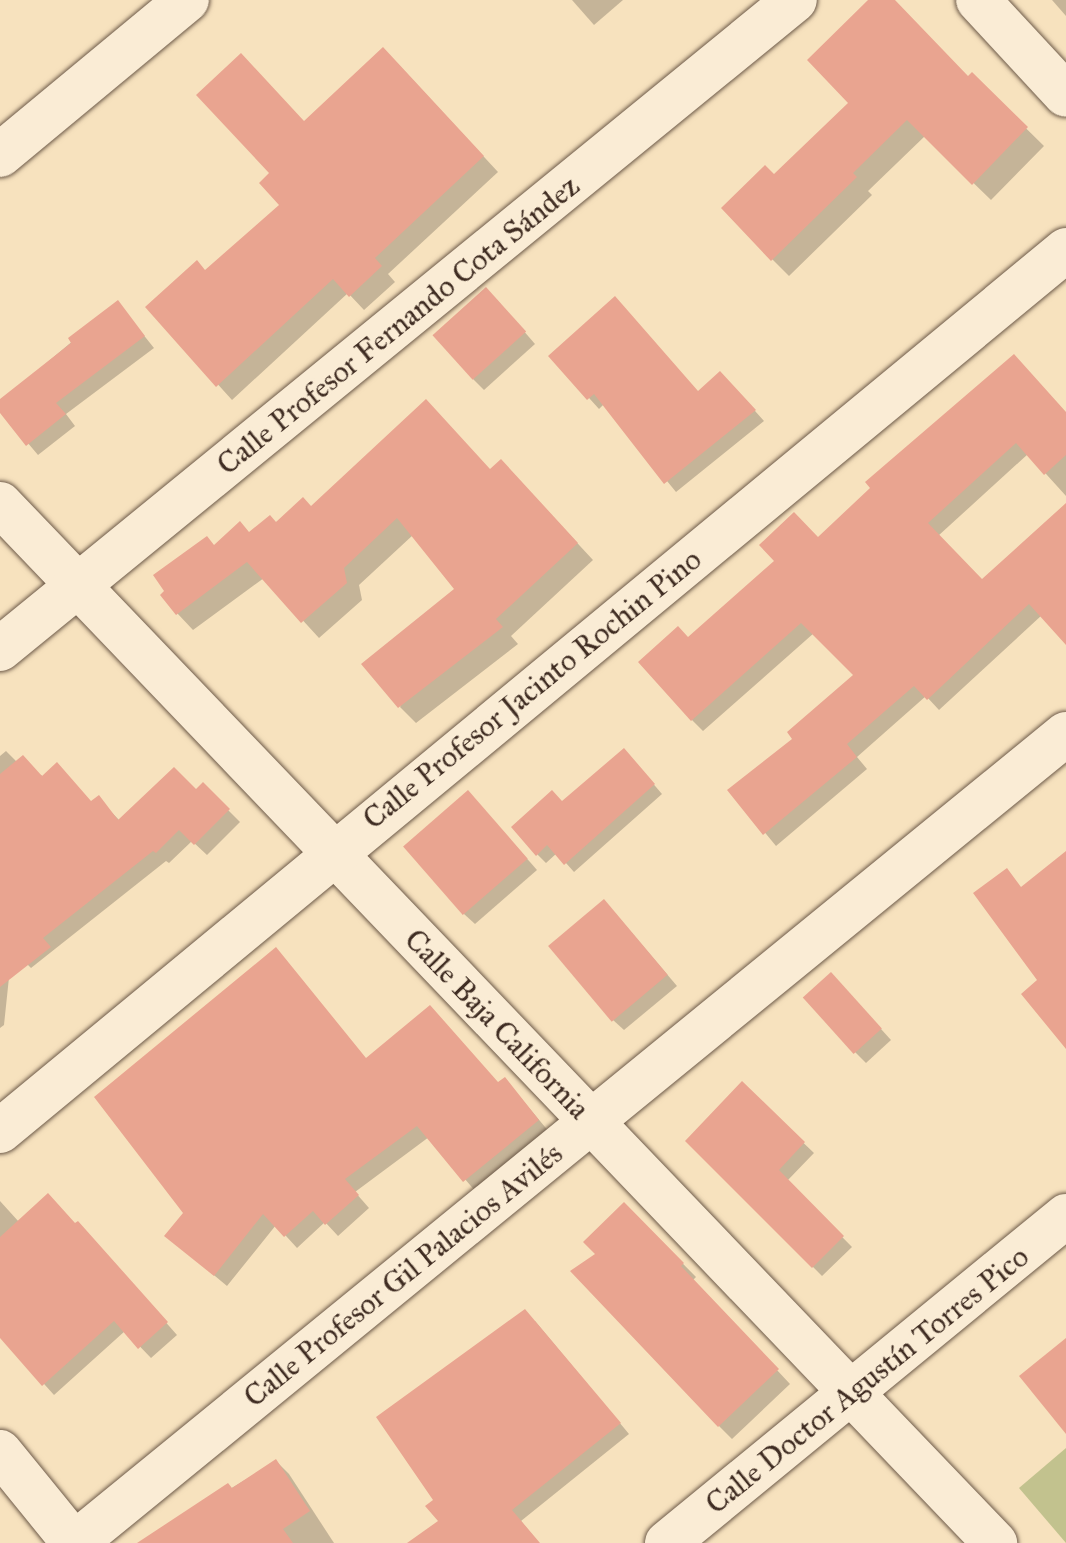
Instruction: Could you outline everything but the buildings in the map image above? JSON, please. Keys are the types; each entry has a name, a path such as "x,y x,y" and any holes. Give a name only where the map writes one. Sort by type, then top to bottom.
{"street":[{"path":"0,155 187,0"},
{"name":"Calle Profesor Fernando Cota Sández","path":"0,649 795,0"},
{"path":"978,0 1066,95"},
{"name":"Calle Profesor Jacinto Rochin Pino","path":"0,1131 333,852 1066,250"},
{"name":"Calle Baja California","path":"0,504 995,1543"},
{"name":"Calle Profesor Gil Palacios Avilés","path":"74,1543 1066,734"},
{"name":"Calle Doctor Agustín Torres Pico","path":"667,1543 1066,1216"},
{"path":"0,1452 74,1543"}],"green space":[{"path":"1066,1448 1066,1543 1019,1488"}]}
